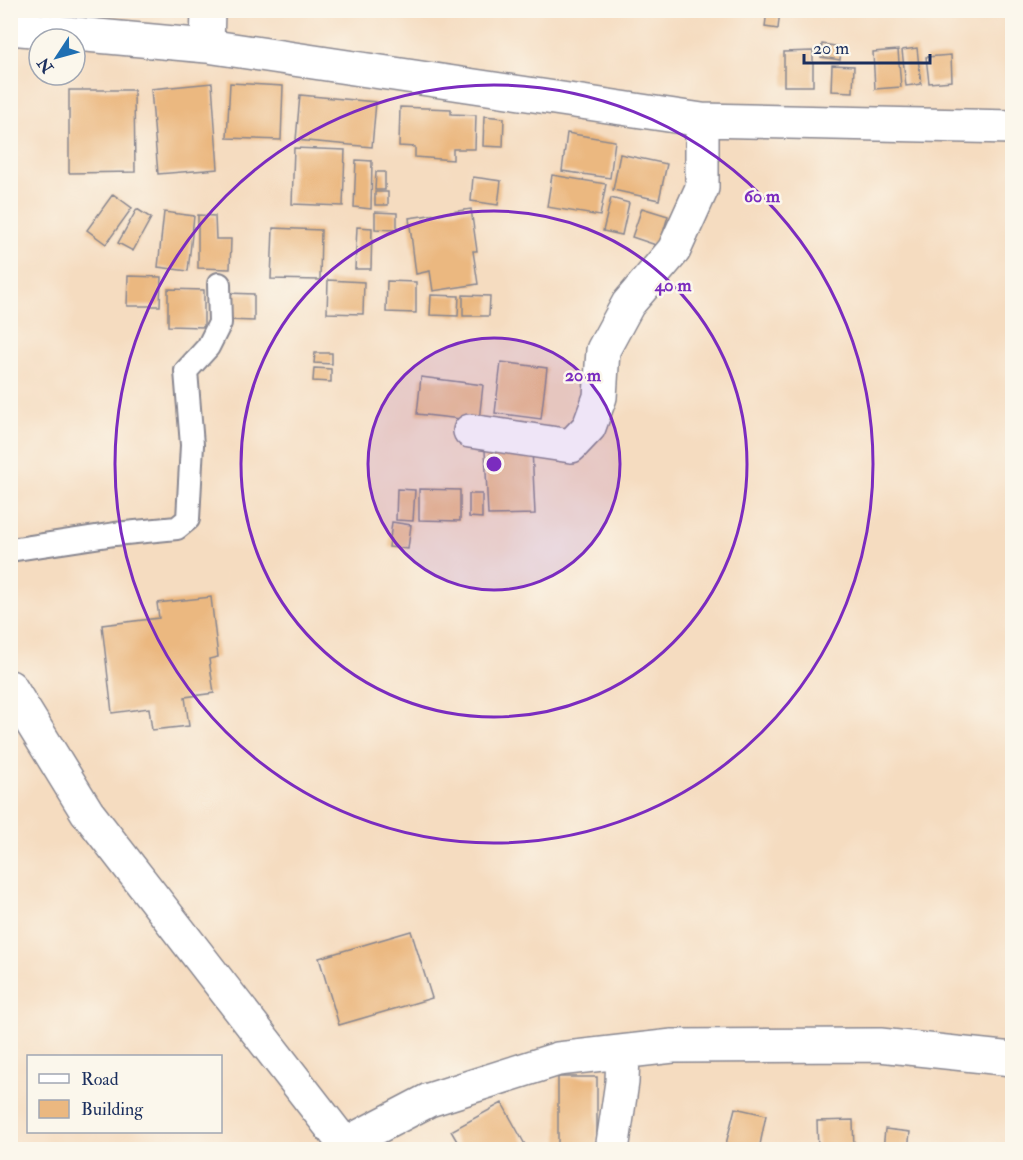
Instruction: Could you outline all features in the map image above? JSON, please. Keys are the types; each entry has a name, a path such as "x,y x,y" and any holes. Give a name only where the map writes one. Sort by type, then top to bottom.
{"street":[{"path":"207,45 208,10"},
{"path":"10,28 207,45 702,120 1012,127"},
{"path":"470,431 571,446 589,428 600,397 603,350 628,304 674,250 702,188 702,120"},
{"path":"10,687 87,813 347,1147 429,1100 558,1059 673,1046 880,1045 1012,1059"},
{"path":"612,1149 622,1082 623,1052"}],"lane":[{"path":"10,550 115,534 177,528 188,519 192,445 186,371 208,347 220,323 219,284"}],"building":[{"path":"767,10 780,10 778,29 765,27"},
{"path":"822,44 841,47 840,60 821,57"},
{"path":"917,48 921,84 906,86 902,50"},
{"path":"898,50 901,87 875,89 873,52"},
{"path":"813,51 813,86 784,86 784,52"},
{"path":"951,55 952,81 929,83 926,57"},
{"path":"832,65 854,66 853,92 831,91"},
{"path":"212,83 218,169 158,174 151,89"},
{"path":"230,83 283,86 281,140 227,138"},
{"path":"69,90 134,90 135,172 69,173"},
{"path":"300,95 376,102 372,147 296,140"},
{"path":"400,107 451,109 451,114 476,115 475,149 453,149 453,160 415,157 415,147 399,146"},
{"path":"484,116 504,118 503,147 483,146"},
{"path":"567,133 615,141 610,178 562,171"},
{"path":"294,148 345,150 343,206 292,204"},
{"path":"620,154 667,164 659,200 613,190"},
{"path":"356,160 372,161 371,209 354,207"},
{"path":"376,172 385,172 385,190 375,190"},
{"path":"552,175 606,184 600,216 547,207"},
{"path":"473,177 501,181 498,205 471,201"},
{"path":"375,192 388,192 388,205 375,205"},
{"path":"113,194 132,208 106,244 87,230"},
{"path":"611,198 629,203 622,235 603,231"},
{"path":"642,208 668,216 659,246 632,237"},
{"path":"137,209 151,218 133,251 118,243"},
{"path":"471,209 477,251 473,251 478,284 433,291 430,271 416,274 409,218"},
{"path":"164,212 194,216 188,271 158,267"},
{"path":"375,212 397,213 397,230 375,229"},
{"path":"198,215 215,216 216,239 231,239 230,269 198,268"},
{"path":"357,227 372,228 371,269 355,269"},
{"path":"273,228 321,230 320,280 271,279"},
{"path":"128,276 161,277 160,306 127,306"},
{"path":"328,280 364,282 363,314 327,313"},
{"path":"387,281 416,282 416,313 386,312"},
{"path":"168,289 204,290 204,327 168,326"},
{"path":"227,293 254,294 254,321 227,320"},
{"path":"431,295 459,296 458,316 430,315"},
{"path":"463,295 490,296 489,316 463,316"},
{"path":"315,353 332,353 332,364 314,363"},
{"path":"501,362 547,368 541,419 495,413"},
{"path":"314,368 331,369 331,382 313,381"},
{"path":"421,377 483,385 479,421 417,414"},
{"path":"532,448 535,514 488,515 485,450"},
{"path":"397,489 415,490 413,521 396,520"},
{"path":"419,489 460,490 460,521 419,520"},
{"path":"469,494 482,494 482,518 469,517"},
{"path":"392,522 411,525 408,549 389,547"},
{"path":"211,597 218,657 209,659 214,693 185,697 189,726 152,730 149,708 112,713 102,625 159,618 157,603"},
{"path":"411,931 432,998 339,1025 319,958"},
{"path":"558,1077 597,1077 597,1150 558,1150"},
{"path":"502,1103 528,1150 462,1150 451,1131"},
{"path":"735,1108 766,1115 759,1150 726,1144"},
{"path":"853,1120 854,1150 818,1150 817,1121"},
{"path":"885,1129 910,1132 908,1150 883,1150"}]}
